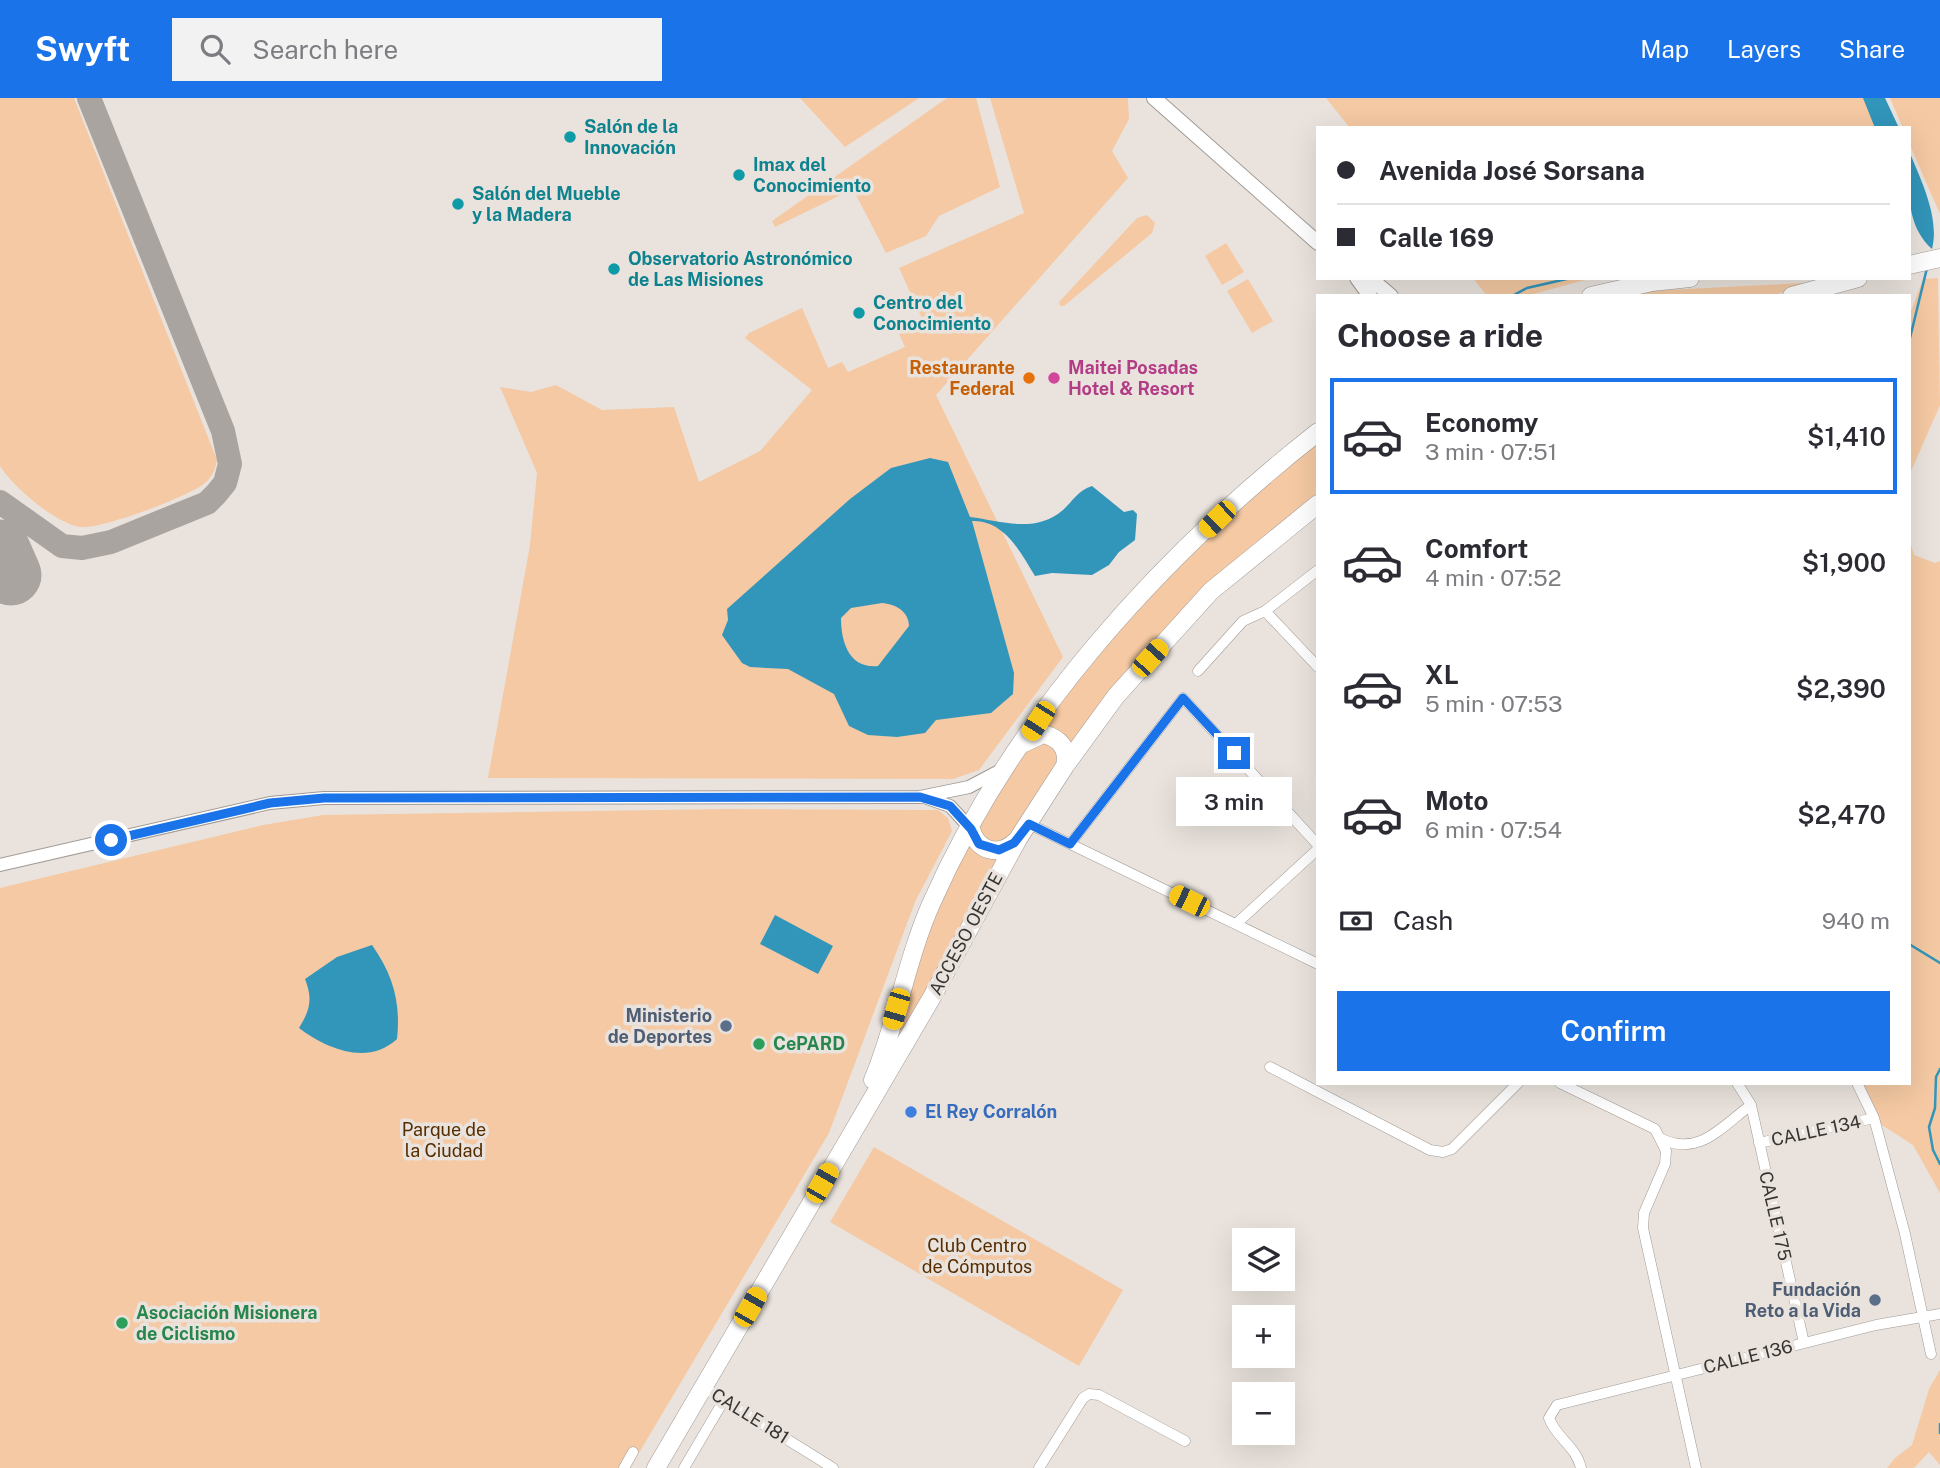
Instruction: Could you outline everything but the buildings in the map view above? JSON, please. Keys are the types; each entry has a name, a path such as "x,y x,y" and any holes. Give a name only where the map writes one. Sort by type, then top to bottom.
{"highway":[{"path":"1912,264 1940,258"},
{"path":"1602,294 1679,280"},
{"path":"1798,294 1851,280"},
{"name":"ACCESO OESTE","path":"846,1141 881,1061 931,904 1008,765 1068,676 1155,579 1316,434"},
{"name":"ACCESO OESTE","path":"846,1141 932,998 1018,839 1065,766 1116,696 1211,591 1316,506"},
{"path":"1024,743 1036,735 1051,736 1066,751 1065,766"},
{"path":"971,829 979,844 994,850 1005,849 1018,839"},
{"path":"656,1468 846,1141"}],"main road":[{"path":"1154,98 1316,241"},
{"path":"1164,98 1316,230"},
{"path":"1372,280 1389,294"}],"street":[{"path":"1198,671 1243,621 1265,611 1316,572"},
{"path":"1265,611 1316,665"},
{"path":"1070,844 1183,698 1316,845"},
{"path":"0,865 270,803 324,798 920,797 969,787 1008,765"},
{"path":"920,797 950,806 971,829"},
{"path":"1029,824 1316,963"},
{"path":"1236,924 1316,849"},
{"path":"1270,1067 1430,1150 1443,1152 1452,1149 1516,1085"},
{"path":"1564,1085 1675,1146 1688,1147 1702,1141 1751,1105"},
{"path":"1858,1085 1874,1118 1905,1234 1931,1354"},
{"name":"CALLE 175","path":"1740,1086 1751,1105 1804,1343"},
{"name":"CALLE 134","path":"1759,1143 1874,1118"},
{"path":"1657,1134 1666,1151 1665,1164 1644,1213 1643,1228 1696,1468"},
{"name":"CALLE 136","path":"1581,1468 1578,1454 1549,1418 1557,1405 1804,1343 1940,1314"},
{"name":"CALLE 181","path":"703,1387 833,1468"},
{"path":"1039,1468 1083,1398 1090,1394 1099,1395 1185,1441"},
{"path":"684,1468 724,1400"},
{"path":"624,1468 634,1452"}],"green space":[{"path":"0,98 74,98 217,460 210,478 196,489 144,511 90,527 70,524 47,511 24,493 0,466"},
{"path":"800,98 919,98 845,147"},
{"path":"947,98 976,98 1000,187 939,216 926,236 886,253 853,189 775,227 772,221"},
{"path":"990,98 1128,98 1129,119 1112,151 1128,178 936,395 1063,657 979,770 953,779 488,778 530,545 537,473 500,387 531,392 556,385 602,410 674,407 699,482 760,451 812,390 745,338 749,333 802,308 828,368 842,362 848,372 905,347 899,334 924,323 899,268 1024,213"},
{"path":"1326,98 1866,98 1877,126 1348,126"},
{"path":"1890,98 1940,98 1940,214 1911,148 1911,126 1902,126"},
{"path":"1147,215 1155,223 1152,233 1064,306 1060,306 1059,302 1137,218"},
{"path":"1226,243 1244,272 1222,285 1205,256"},
{"path":"1938,278 1940,405 1911,471 1911,311 1923,279"},
{"path":"1248,279 1273,321 1252,333 1227,291"},
{"path":"1475,280 1585,280 1533,294 1485,294"},
{"path":"1822,282 1777,294 1635,294 1648,291"},
{"path":"1316,443 1316,503 1210,589 1067,761 1039,731 1072,678 1220,522"},
{"path":"1911,545 1914,555 1935,563 1940,561 1940,1193 1913,1145 1871,1118 1863,1085 1911,1085"},
{"path":"1042,742 1052,745 1061,758 1016,837 999,846 981,835 980,826 1026,749"},
{"name":"Parque de la Ciudad","path":"728,809 938,810 948,818 952,831 915,902 829,1133 630,1468 0,1468 0,888 263,825 323,815"},
{"path":"972,837 1000,857 885,1068 934,906"},
{"name":"Club Centro de Cómputos","path":"874,1147 1123,1290 1079,1366 830,1222"},
{"path":"1940,1370 1940,1465 1929,1452 1914,1468 1887,1468 1912,1445 1929,1389"}],"water":[{"path":"1863,98 1885,98 1898,126 1874,126"},
{"path":"1911,156 1931,212 1934,237 1932,249 1923,239 1912,216"},
{"path":"930,458 948,462 970,517 1018,524 1041,522 1063,510 1079,493 1092,486 1124,512 1133,510 1137,514 1135,540 1119,552 1109,565 1092,575 1052,573 1035,576 1017,547 1002,531 983,522 972,521 1014,673 1013,694 991,713 936,720 925,733 897,737 868,735 849,726 834,694 788,669 750,667 742,663 722,635 728,620 727,609 850,499 891,468","holes":["887,604 904,612 909,626 878,666 860,663 845,645 841,618 851,608"]},
{"path":"775,915 833,946 818,974 760,944"},
{"path":"372,945 394,989 398,1013 397,1039 386,1047 361,1053 335,1048 299,1028 309,1004 305,979 337,957"}],"waterway":[{"path":"1911,334 1927,268"},
{"path":"1516,294 1527,288 1562,280"},
{"path":"1911,945 1940,963"},
{"path":"1940,1069 1936,1077 1935,1108 1929,1127 1933,1150 1940,1164"},
{"path":"1940,1424 1940,1433"}],"taxiway":[{"path":"0,502 62,546 82,548 111,542 207,503 225,483 230,464 223,431 89,98"}],"runway":[{"path":"0,550 11,575"}],"place":[{"name":"Salón de la Innovación","path":"570,137"},
{"name":"Imax del Conocimiento","path":"739,175"},
{"name":"Salón del Mueble y la Madera","path":"458,204"},
{"name":"Observatorio Astronómico de Las Misiones","path":"614,269"},
{"name":"Centro del Conocimiento","path":"859,313"},
{"name":"Restaurante Federal","path":"1029,378"},
{"name":"Maitei Posadas Hotel & Resort","path":"1054,378"},
{"name":"Ministerio de Deportes","path":"726,1026"},
{"name":"CePARD","path":"759,1044"},
{"name":"El Rey Corralón","path":"911,1112"},
{"name":"Fundación Reto a la Vida","path":"1875,1300"},
{"name":"Asociación Misionera de Ciclismo","path":"122,1323"}],"route":[{"path":"111,840 270,803 324,798 920,797 950,806 971,829 979,844 988,849 999,850 1010,847 1029,824 1070,844 1183,698 1234,753"}]}
